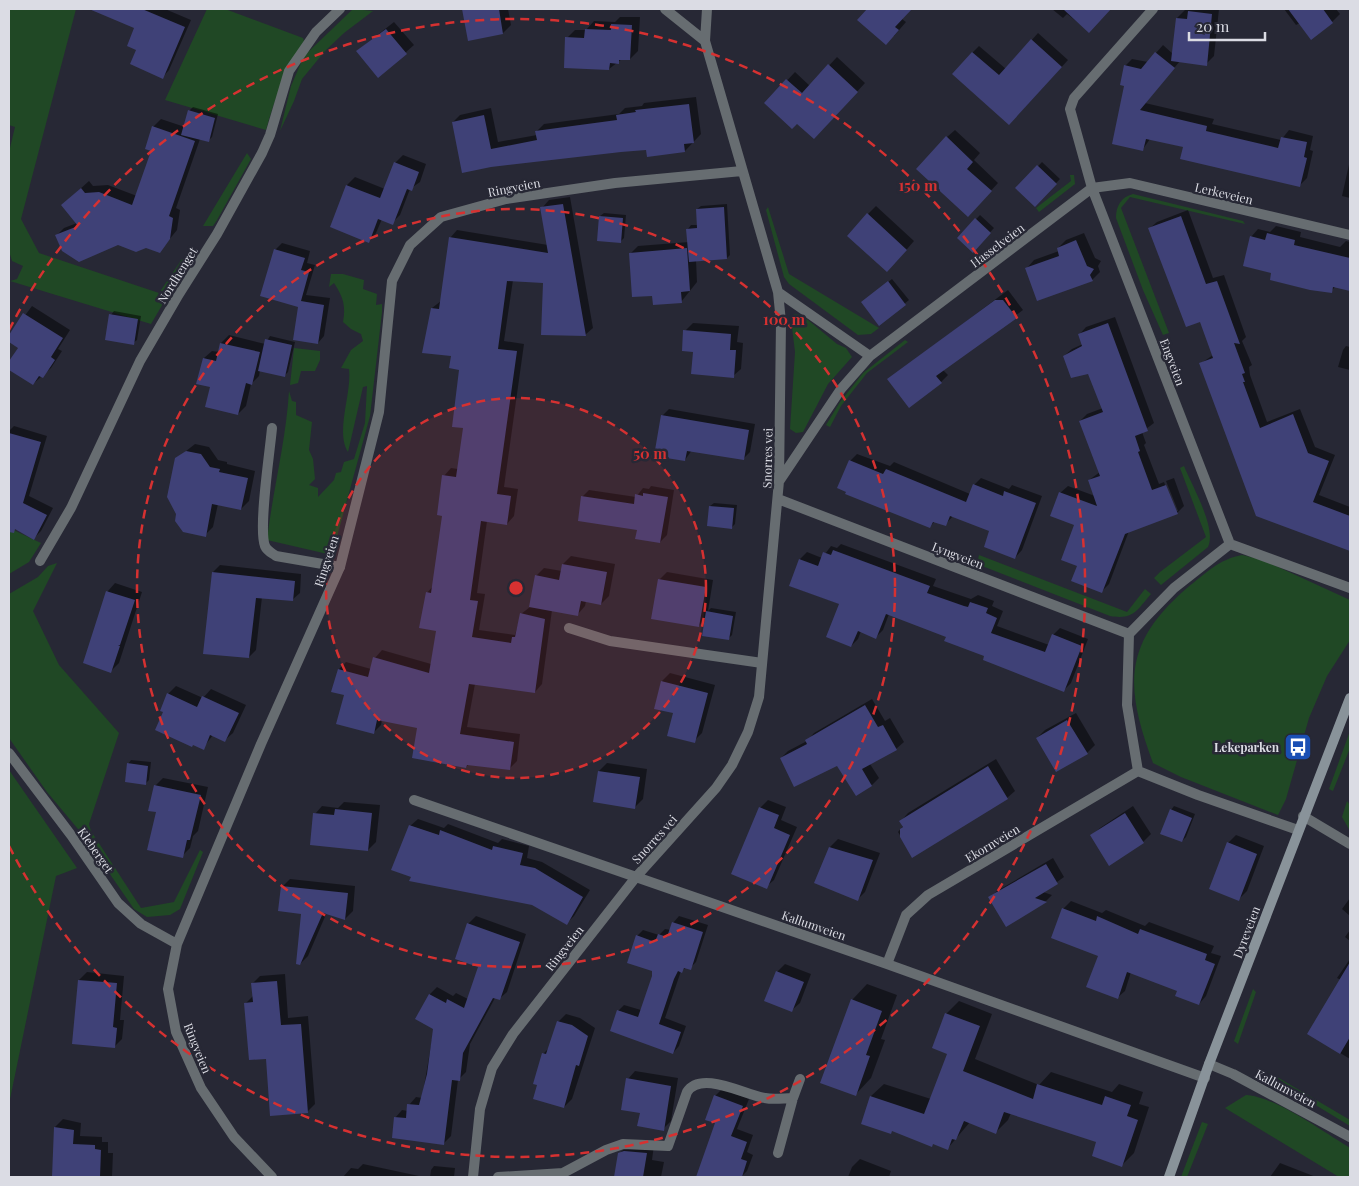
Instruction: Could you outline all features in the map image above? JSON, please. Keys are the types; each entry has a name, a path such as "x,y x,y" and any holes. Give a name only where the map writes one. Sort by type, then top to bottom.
{"main road":[{"name":"Dyreveien","path":"1169,1177 1209,1064 1350,698"}],"street":[{"name":"Nordhenget","path":"40,561 67,516 140,361 222,226 262,152 270,135 289,71 316,32 340,9"},
{"path":"666,9 705,41"},
{"name":"Snorres vei","path":"636,877 716,788 732,765 748,732 756,706 762,663 778,499 781,322 778,292 705,41 708,9"},
{"path":"1092,188 1070,109 1074,98 1153,9"},
{"name":"Ringveien","path":"272,1177 234,1137 201,1088 176,1032 168,989 177,944 261,744 340,567 379,412 392,281 410,245 442,217 506,199 615,183 742,171"},
{"name":"Lerkeveien","path":"1092,188 1130,183 1350,235"},
{"name":"Hasselveien","path":"779,481 841,389 870,356 1092,188"},
{"name":"Engveien","path":"1092,188 1230,544"},
{"path":"778,292 870,356"},
{"path":"272,428 262,526 264,545 268,551 276,556 340,567"},
{"name":"Lyngveien","path":"778,499 1129,634"},
{"path":"1298,830 1216,802 1138,771 1127,705 1129,634 1174,588 1230,544 1350,588"},
{"path":"569,628 610,641 762,663"},
{"name":"Kleberget","path":"9,753 71,835 118,903 141,924 177,944"},
{"name":"Ekornveien","path":"887,964 906,915 928,895 1138,771"},
{"name":"Kallumveien","path":"414,800 887,964 1205,1078"},
{"path":"1303,816 1350,844"},
{"name":"Ringveien","path":"473,1177 480,1109 492,1068 513,1034 636,877"},
{"name":"Kallumveien","path":"1209,1064 1249,1082 1350,1137"},
{"path":"778,1153 793,1098 800,1080"},
{"path":"498,1177 563,1173 606,1150 622,1144 668,1146 687,1092 690,1087 698,1083 722,1086 766,1098 793,1098"}],"green space":[{"path":"9,9 76,9 21,219 39,253 159,293 182,259 187,263 151,324 10,281 17,279 23,266 12,261 9,251 9,152 15,127 9,125"},
{"path":"207,9 225,9 303,38 304,41 292,62 273,106 266,130 165,100"},
{"path":"353,9 373,11 344,33 325,51 302,79 280,131 291,86 304,56"},
{"path":"247,153 251,159 217,220 213,226 203,226"},
{"path":"1070,175 1074,175 1075,184 1039,212 1036,208 1071,181"},
{"path":"1133,194 1243,221 1245,224 1130,197 1121,208 1169,333 1163,335 1143,290 1116,218 1120,203 1125,197"},
{"path":"768,207 789,274 879,328 871,334 858,335 789,284 784,277 766,210"},
{"path":"331,274 343,274 364,280 363,289 377,294 376,305 382,304 370,416 332,555 267,540 289,391 292,401 296,402 296,415 312,422 309,450 313,459 315,479 309,485 318,488 318,497 334,480 336,473 341,472 344,462 354,459 365,423 367,386 363,387 348,452 344,443 343,423 349,369 341,368 351,350 363,341 361,334 343,322 344,306 342,297 334,283 329,287"},
{"path":"794,314 802,315 837,344 846,348 852,357 828,384 803,432 796,433 790,429 795,352 791,319"},
{"path":"905,340 908,342 867,373 841,406 830,427 826,425 840,402 863,373"},
{"path":"294,348 320,351 320,360 315,371 301,371 298,383 290,385"},
{"path":"1184,466 1206,518 1210,539 1208,547 1161,585 1154,578 1206,537 1180,468"},
{"path":"9,528 41,543 29,562 9,574"},
{"path":"979,555 1127,612 1145,589 1151,594 1130,615 1110,616 977,564"},
{"path":"1242,555 1263,560 1350,600 1350,640 1327,676 1309,718 1286,799 1278,815 1181,777 1153,763 1137,711 1134,689 1135,668 1140,648 1150,628 1166,608 1206,572 1226,560"},
{"path":"57,563 33,611 59,665 119,733 89,824 91,831 141,908 174,902 200,850 203,852 180,909 170,915 147,917 134,909 83,835 47,792 9,738 9,594 38,577 48,566"},
{"path":"1350,731 1350,748 1333,791 1329,789"},
{"path":"9,770 77,868 56,876 9,1104"},
{"path":"1347,801 1350,805 1350,831 1342,817"},
{"path":"1253,989 1256,992 1238,1044 1234,1041"},
{"path":"1267,1071 1350,1120 1350,1126 1286,1087 1283,1082"},
{"path":"1246,1095 1257,1097 1285,1108 1350,1148 1350,1177 1339,1177 1225,1108"},
{"path":"1202,1122 1208,1124 1187,1177 1181,1177"}],"building":[{"path":"89,9 142,9 185,27 163,79 130,64 136,50 127,46 134,28"},
{"path":"462,9 499,9 503,34 468,41"},
{"path":"867,9 912,9 895,27 899,30 886,45 857,20"},
{"path":"1063,9 1111,9 1089,33"},
{"path":"1288,9 1323,9 1333,23 1311,40"},
{"path":"1188,11 1212,14 1207,66 1171,61 1176,18 1187,19"},
{"path":"611,24 632,25 630,60 619,60 619,64 610,63 609,70 564,68 565,37 584,38 585,29 611,30"},
{"path":"386,29 407,54 378,78 356,51"},
{"path":"1031,39 1062,67 1009,125 952,74 972,52 999,75"},
{"path":"1155,52 1175,68 1140,110 1207,126 1206,131 1278,148 1281,137 1307,142 1304,157 1307,158 1300,187 1180,159 1183,147 1146,139 1143,151 1112,144 1124,86 1120,85 1124,65 1141,69"},
{"path":"828,64 858,92 814,139 797,124 792,129 764,103 786,79 802,93"},
{"path":"689,104 694,143 684,144 685,152 647,157 646,150 621,152 491,167 462,173 452,122 484,115 491,149 537,140 535,131 617,120 616,115 636,112 635,110"},
{"path":"188,110 215,118 209,142 181,135"},
{"path":"152,126 195,141 169,216 173,218 170,239 160,253 146,248 136,252 118,245 79,262 62,251 55,235 78,226 61,205 81,188 85,193 99,192 132,205 151,151 145,149"},
{"path":"946,136 973,162 967,169 992,191 968,217 916,169"},
{"path":"394,162 419,172 412,191 407,189 393,225 378,219 369,243 330,227 346,185 380,198"},
{"path":"1037,165 1057,184 1035,207 1015,188"},
{"path":"563,204 586,336 541,335 543,283 507,281 498,349 517,351 497,494 511,496 507,525 481,521 470,600 478,601 472,637 511,643 512,637 515,637 520,613 545,619 535,693 469,684 460,734 514,742 510,770 467,765 466,768 412,758 417,728 377,720 374,734 336,724 344,695 331,692 338,669 368,677 373,657 429,673 436,631 419,628 426,592 431,593 442,516 437,515 442,475 456,477 463,428 452,427 459,370 449,368 451,356 422,353 431,308 439,309 449,237 548,253 540,207"},
{"path":"724,207 727,259 689,262 686,229 697,228 696,209"},
{"path":"867,213 907,250 887,272 847,236"},
{"path":"599,216 623,218 621,243 597,241"},
{"path":"1181,216 1206,284 1217,281 1240,344 1234,343 1245,373 1242,374 1245,382 1243,382 1260,428 1293,414 1308,453 1329,461 1313,502 1350,516 1350,551 1256,516 1199,363 1213,358 1200,322 1186,327 1148,228"},
{"path":"975,218 991,233 973,253 957,238"},
{"path":"1267,233 1295,240 1294,245 1350,258 1350,291 1333,287 1332,293 1310,290 1270,280 1271,273 1243,266 1250,236 1265,240"},
{"path":"1076,240 1087,266 1094,269 1090,275 1093,281 1037,301 1025,268 1059,256 1057,248"},
{"path":"687,248 690,291 681,292 682,303 653,305 652,296 632,297 629,253"},
{"path":"274,249 305,258 301,270 309,272 301,301 324,305 318,344 293,340 298,307 260,296"},
{"path":"888,281 906,305 879,326 861,302"},
{"path":"995,300 1003,300 1017,318 936,376 942,383 909,408 887,379"},
{"path":"23,313 63,338 51,357 55,360 43,378 39,376 33,385 9,370 9,361 18,348 9,342 9,335"},
{"path":"109,314 138,319 134,345 105,340"},
{"path":"1108,323 1148,431 1135,436 1140,451 1138,452 1152,490 1166,485 1178,514 1125,534 1102,593 1071,581 1077,566 1061,560 1074,525 1050,516 1059,492 1097,506 1088,480 1100,476 1079,421 1103,412 1088,374 1071,378 1063,356 1082,346 1078,334"},
{"path":"683,330 731,334 730,350 736,350 734,378 691,374 693,352 682,351"},
{"path":"265,339 292,345 285,377 258,371"},
{"path":"220,343 260,352 252,385 246,383 238,415 205,407 210,387 196,384 203,358 216,361"},
{"path":"661,415 749,430 744,460 687,451 685,461 654,456"},
{"path":"9,433 41,442 23,503 47,515 34,540 15,529 14,533 9,532"},
{"path":"186,451 201,454 210,467 220,469 219,472 248,478 241,510 212,504 206,537 183,532 175,521 176,514 167,497 175,458"},
{"path":"849,460 883,474 886,469 966,502 973,484 1003,496 1004,491 1036,503 1015,559 984,547 989,531 950,516 946,526 933,522 930,528 845,494 846,492 837,488"},
{"path":"643,493 668,497 660,543 635,539 637,530 578,521 581,496 634,504 635,494 643,496"},
{"path":"709,506 734,508 732,529 707,526"},
{"path":"833,550 930,586 927,593 968,607 970,602 988,608 986,613 997,618 991,633 1045,652 1052,634 1082,646 1064,692 983,660 984,656 944,641 946,637 886,614 876,639 858,631 851,647 826,637 839,604 789,586 799,559 818,566 823,552 831,555"},
{"path":"562,564 607,572 601,605 581,601 578,616 529,607 535,575 559,580"},
{"path":"212,572 295,581 293,601 256,598 249,658 203,654"},
{"path":"658,579 706,587 699,627 651,619"},
{"path":"106,591 135,600 120,645 118,645 120,646 111,673 83,663"},
{"path":"706,611 733,616 729,640 702,636"},
{"path":"661,681 708,693 695,743 667,736 673,713 654,709"},
{"path":"167,693 197,707 202,696 239,713 225,742 210,735 204,750 193,745 192,747 155,730 163,712 160,711"},
{"path":"865,705 878,727 883,725 897,750 862,769 872,786 856,796 837,766 794,787 780,758 807,744 805,740"},
{"path":"1067,720 1088,754 1056,772 1036,738"},
{"path":"127,763 148,766 146,785 125,782"},
{"path":"988,766 1008,799 912,858 900,837 900,829 903,827 899,821"},
{"path":"598,771 640,777 635,809 593,802"},
{"path":"154,785 201,795 190,840 187,840 183,858 147,850 156,812 148,811"},
{"path":"759,807 779,815 774,828 790,835 767,889 731,874"},
{"path":"335,809 372,813 368,851 310,845 313,813 334,815"},
{"path":"1170,809 1192,818 1182,842 1160,834"},
{"path":"1125,813 1144,843 1109,866 1090,835"},
{"path":"409,825 439,835 440,830 492,850 493,846 523,853 520,865 535,868 583,897 567,925 532,905 409,881 411,877 391,870"},
{"path":"1227,842 1257,854 1239,901 1209,889"},
{"path":"829,847 873,860 858,901 814,883"},
{"path":"1046,864 1058,884 1035,898 1047,902 1006,927 988,897"},
{"path":"281,886 348,893 345,920 323,913 300,965 296,964 301,914 278,911"},
{"path":"1062,908 1096,921 1097,916 1138,934 1140,929 1207,954 1205,960 1215,964 1199,1005 1175,996 1177,991 1127,972 1118,999 1086,987 1098,956 1051,938"},
{"path":"672,922 703,932 691,970 684,968 682,973 678,971 674,979 659,1024 681,1032 673,1054 610,1031 617,1010 638,1017 652,976 652,971 627,963 636,935 655,942 658,934 667,937"},
{"path":"467,923 520,942 500,1000 493,998 463,1053 460,1081 452,1080 444,1145 392,1138 394,1117 406,1118 407,1104 419,1105 427,1074 433,1029 415,1019 429,994 446,1003 447,999 464,1008 478,967 455,959"},
{"path":"1350,962 1350,1037 1340,1054 1307,1034"},
{"path":"776,971 804,982 792,1012 764,1001"},
{"path":"78,980 117,983 113,1027 117,1028 115,1048 72,1044"},
{"path":"277,981 281,1025 301,1024 308,1113 270,1116 266,1059 249,1060 244,1003 253,1002 251,983"},
{"path":"851,999 882,1011 866,1055 870,1056 856,1096 820,1083"},
{"path":"945,1013 980,1026 963,1071 1033,1099 1037,1084 1102,1105 1105,1096 1131,1105 1127,1116 1138,1120 1122,1167 1092,1156 1096,1142 1004,1112 996,1134 964,1121 956,1140 952,1139 948,1150 933,1144 932,1147 892,1131 891,1134 861,1124 870,1096 924,1114 947,1054 932,1048"},
{"path":"557,1021 572,1025 588,1036 579,1066 576,1065 564,1108 533,1099 537,1085 533,1084 542,1053 546,1054"},
{"path":"626,1078 671,1086 664,1131 637,1126 640,1113 621,1110"},
{"path":"714,1095 743,1106 731,1136 747,1142 741,1159 747,1161 742,1177 696,1177 715,1123 705,1120"},
{"path":"54,1127 74,1130 73,1144 95,1145 95,1149 101,1150 100,1177 52,1177"},
{"path":"624,1151 647,1153 643,1177 614,1177 618,1153"}],"place":[{"name":"Lekeparken","path":"1298,747"}]}
